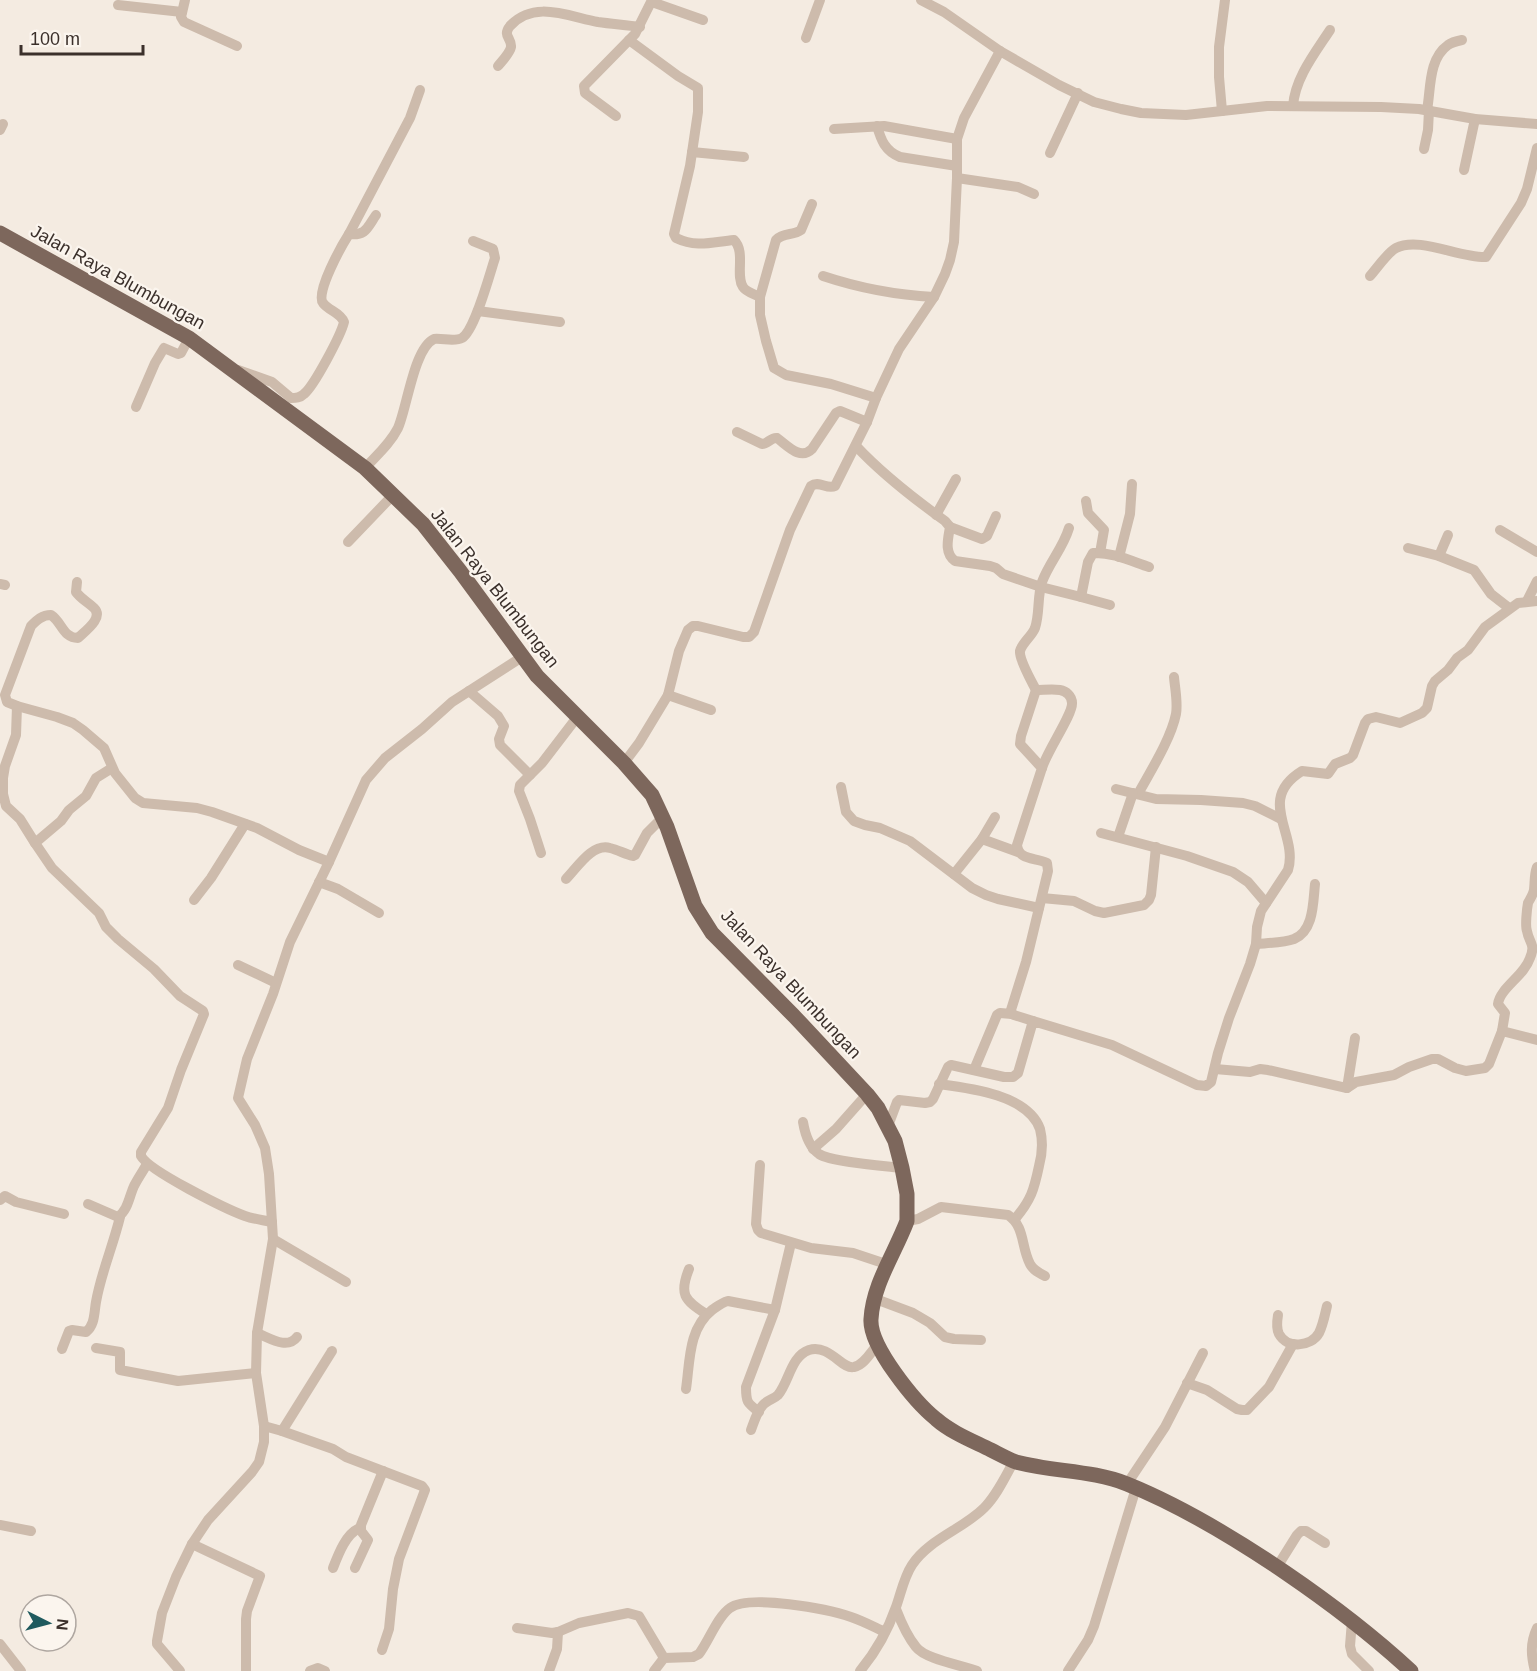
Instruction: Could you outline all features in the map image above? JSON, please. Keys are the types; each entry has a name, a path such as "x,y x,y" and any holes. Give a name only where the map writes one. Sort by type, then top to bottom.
{"main road":[{"name":"Jalan Raya Blumbungan","path":"0,233 189,338 365,468 394,494 441,545 522,657 544,683 624,763 652,795 663,817 695,906 712,933 867,1094 895,1141 909,1208 907,1221 873,1298 871,1331 889,1365 936,1419 962,1436 1014,1461 1100,1476 1131,1486 1230,1536 1330,1604 1411,1671"}],"street":[{"path":"185,0 181,17 184,22 237,46"},
{"path":"806,38 820,0"},
{"path":"921,0 944,12 1000,51 1078,93 1108,106 1141,113 1186,115 1267,106 1381,107 1428,110 1475,119 1537,124"},
{"path":"1222,111 1219,47 1225,0"},
{"path":"616,116 585,93 584,86 640,27 652,1 703,20"},
{"path":"118,5 182,12"},
{"path":"498,66 511,48 507,37 508,28 518,16 531,9 546,7 560,9 599,22 640,27"},
{"path":"1293,106 1296,90 1307,66 1330,30"},
{"path":"629,40 698,88 698,112 690,166 674,234 676,238 699,244 737,241 740,249 741,284 747,291 760,297"},
{"path":"1424,149 1428,130 1429,86 1438,58 1446,45 1462,40"},
{"path":"624,763 668,695 679,651 688,630 693,626 698,626 743,637 754,632 790,530 807,493 814,483 831,488 835,486 856,446 899,349 934,297 950,260 954,242 957,139 964,118 1000,51"},
{"path":"232,369 272,382 291,398 301,397 308,391 343,326 342,318 321,299 322,290 334,261 410,118 420,90"},
{"path":"1050,153 1078,93"},
{"path":"1464,170 1475,119"},
{"path":"834,129 877,126 957,139"},
{"path":"877,126 885,146 894,155 957,166"},
{"path":"1370,276 1394,249 1406,245 1423,245 1467,256 1486,257 1521,203 1527,189 1537,148"},
{"path":"692,152 744,157"},
{"path":"957,178 1018,187 1034,194"},
{"path":"812,204 801,230 780,236 776,240 760,297 760,315 771,363 778,372 786,375 831,384 876,398"},
{"path":"349,234 363,234 376,215"},
{"path":"365,468 387,446 398,428 413,377 426,345 434,339 463,338 469,331 495,258 493,249 473,241"},
{"path":"823,276 859,286 934,297"},
{"path":"477,311 560,322"},
{"path":"136,406 164,348 178,354 181,353 189,338"},
{"path":"737,432 762,444 777,438 803,455 812,449 836,413 844,412 867,422"},
{"path":"856,446 874,466 950,527 985,538 996,516"},
{"path":"936,514 956,479"},
{"path":"1119,557 1130,514 1132,483"},
{"path":"348,542 394,494"},
{"path":"1086,501 1088,513 1104,530 1100,553"},
{"path":"950,527 948,553 955,561 990,566 1003,574 1041,587 1110,605"},
{"path":"1042,768 1020,744 1036,690 1029,678 1021,650 1032,635 1035,626 1041,587 1046,573 1061,549 1069,528"},
{"path":"1500,530 1537,552"},
{"path":"1439,556 1448,535"},
{"path":"1408,548 1439,556 1474,570 1491,594 1509,608"},
{"path":"1080,597 1090,556 1093,553 1119,557 1149,567"},
{"path":"974,1070 997,1015 1000,1013 1012,1014 1112,1045 1202,1086 1211,1082 1229,1018 1256,944 1261,911 1288,870 1290,863 1288,843 1279,809 1281,796 1286,786 1299,773 1305,771 1328,774 1338,762 1350,758 1368,719 1376,717 1400,723 1422,713 1430,702 1435,681 1448,670 1456,658 1468,650 1485,627 1518,603 1532,601 1537,581"},
{"path":"77,582 76,592 96,609 97,618 76,639 68,636 58,620 51,615 42,616 37,620 31,626 5,695 7,702 57,717 83,730 104,748 111,768 135,798 143,803 197,808 257,828 299,850 329,862"},
{"path":"180,1671 157,1641 162,1613 192,1544 208,1520 252,1472 259,1462 264,1442 264,1426 256,1373 257,1333 273,1239 265,1148 238,1095 247,1059 290,942 366,780 391,753 452,702 522,657"},
{"path":"1118,837 1136,794 1161,751 1172,726 1176,713 1174,677"},
{"path":"1012,1014 1011,1010 1026,962 1048,871 1047,864 1042,861 1022,857 1017,846 1046,757 1072,706 1068,693 1060,690 1036,690"},
{"path":"469,692 498,716 504,726 499,739 500,746 530,775"},
{"path":"668,695 711,710"},
{"path":"17,706 16,735 3,778 6,806 20,819 52,868 99,913 106,927 180,996 204,1014 168,1108 141,1152 142,1159 163,1174 231,1211 272,1222"},
{"path":"541,853 531,819 519,791 520,785 542,763 578,716"},
{"path":"35,843 86,796 96,778 111,768"},
{"path":"841,787 846,812 854,821 880,828 910,841 972,888 986,895 1017,904 1074,901 1104,913 1144,905 1151,895 1156,847"},
{"path":"1116,789 1156,799 1243,803 1255,806 1281,819"},
{"path":"566,879 598,848 609,847 627,855 635,855 647,833 663,817"},
{"path":"954,874 982,839 995,817"},
{"path":"194,900 211,878 245,824"},
{"path":"1101,833 1198,859 1233,872 1248,882 1266,903"},
{"path":"982,839 1018,852"},
{"path":"1215,1069 1250,1072 1260,1069 1268,1070 1347,1088 1356,1082 1394,1075 1432,1059 1438,1059 1466,1071 1485,1068 1489,1064 1502,1031 1505,1013 1498,1004 1499,998 1519,977 1531,956 1533,945 1527,931 1526,911 1534,888 1533,880 1537,867"},
{"path":"319,882 339,889 379,913"},
{"path":"1256,944 1292,940 1299,936 1306,928 1310,918 1315,884"},
{"path":"238,965 276,983"},
{"path":"888,1126 897,1102 900,1100 930,1102 951,1065 1013,1077 1018,1073 1033,1021"},
{"path":"1502,1031 1537,1040"},
{"path":"1347,1088 1355,1038"},
{"path":"939,1084 969,1088 1016,1103 1035,1119 1040,1130 1041,1158 1033,1192 1015,1220"},
{"path":"813,1149 836,1129 867,1094"},
{"path":"803,1122 813,1149 821,1156 902,1168"},
{"path":"62,1349 69,1331 86,1332 92,1326 100,1280 113,1245 120,1216 125,1211 133,1188 147,1164"},
{"path":"760,1165 756,1218 758,1230 761,1233 811,1248 853,1253 888,1265"},
{"path":"0,1200 8,1196 16,1202 64,1214"},
{"path":"88,1204 120,1216"},
{"path":"907,1221 924,1216 941,1207 1008,1215 1019,1226 1030,1264 1034,1270 1045,1276"},
{"path":"273,1239 346,1282"},
{"path":"759,1412 746,1400 746,1387 775,1310 791,1243"},
{"path":"689,1269 683,1288 684,1297 706,1314"},
{"path":"873,1298 913,1312 945,1337 981,1340"},
{"path":"686,1389 688,1360 692,1344 700,1321 706,1314 721,1303 728,1301 775,1310"},
{"path":"1278,1315 1278,1333 1283,1339 1293,1344 1304,1344 1318,1334 1327,1306"},
{"path":"257,1333 284,1344 289,1344 297,1337"},
{"path":"1187,1383 1207,1390 1237,1409 1247,1410 1269,1387 1293,1344"},
{"path":"751,1430 765,1403 778,1395 797,1359 803,1353 810,1350 825,1351 845,1365 855,1367 865,1360 877,1345"},
{"path":"96,1348 120,1352 120,1370 178,1381 256,1373"},
{"path":"282,1431 332,1351"},
{"path":"1068,1671 1088,1640 1094,1626 1131,1486 1165,1427 1203,1353"},
{"path":"264,1426 333,1449 346,1457 423,1486 425,1490 399,1559 389,1629 382,1650"},
{"path":"860,1671 885,1632 913,1564 934,1543 984,1508 1014,1461"},
{"path":"333,1568 339,1553 354,1530 360,1528 383,1471"},
{"path":"0,1526 31,1531"},
{"path":"355,1568 368,1540 360,1528"},
{"path":"1277,1567 1296,1535 1301,1531 1306,1531 1324,1543"},
{"path":"192,1544 260,1576 247,1611 246,1671"},
{"path":"664,1658 693,1657 699,1654 725,1612 742,1603 772,1603 832,1612 852,1617 885,1632"},
{"path":"896,1609 904,1628 917,1648 936,1659 977,1671"},
{"path":"517,1628 552,1633 579,1623 628,1612 639,1616 664,1658"},
{"path":"1352,1621 1350,1646 1352,1654 1369,1671"},
{"path":"1536,1671 1531,1653 1537,1628"},
{"path":"549,1671 557,1649 558,1632"},
{"path":"0,1644 16,1668"},
{"path":"654,1671 664,1658"},
{"path":"310,1671 318,1668 325,1671"}]}
